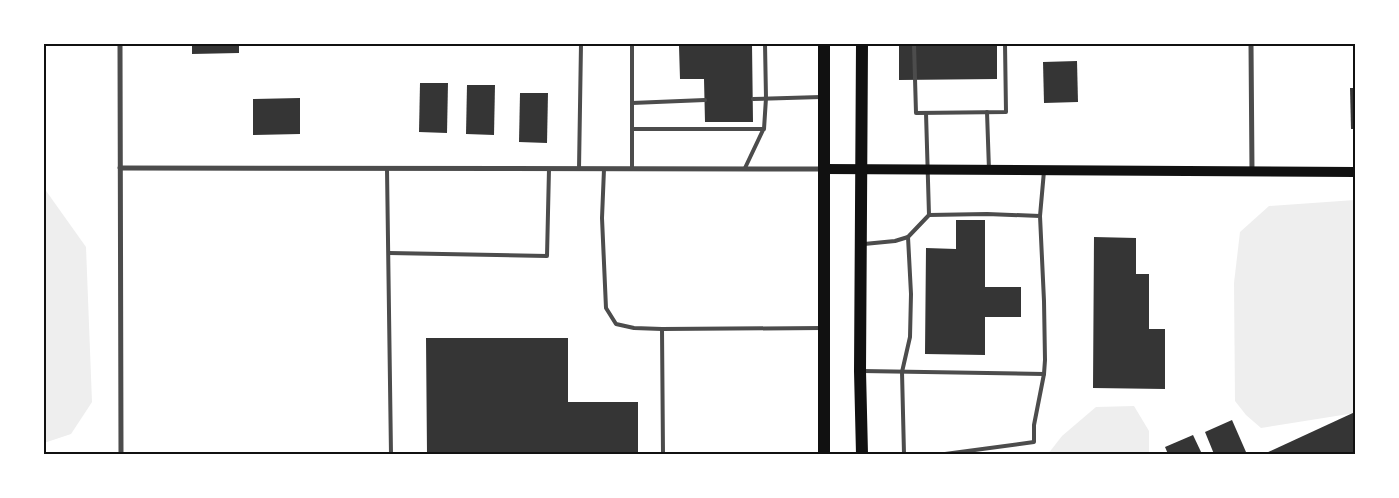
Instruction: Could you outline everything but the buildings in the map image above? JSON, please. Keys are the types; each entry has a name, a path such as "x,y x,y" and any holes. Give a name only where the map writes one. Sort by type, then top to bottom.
{"main road":[{"path":"824,44 824,454"},
{"path":"862,44 860,371 862,454"},
{"path":"824,169 1355,172"}],"street":[{"path":"120,44 121,454"},
{"path":"1252,44 1252,171"},
{"path":"120,168 824,169"}],"lane":[{"path":"579,169 581,44"},
{"path":"632,44 632,169"},
{"path":"746,168 764,130 766,98 765,44"},
{"path":"914,44 916,113 1006,112 1005,44"},
{"path":"753,99 824,97"},
{"path":"632,103 705,100"},
{"path":"987,112 990,170"},
{"path":"926,113 929,215"},
{"path":"632,129 764,130"},
{"path":"387,169 391,454"},
{"path":"389,253 547,256 550,169"},
{"path":"604,169 602,218 606,308 616,324 634,328 662,329 824,328"},
{"path":"945,454 1034,442 1034,425 1044,374 1044,301 1040,216 1044,170"},
{"path":"862,244 895,241 908,237 929,215 987,214 1040,216"},
{"path":"904,454 902,372 910,337 911,294 908,237"},
{"path":"662,329 663,454"},
{"path":"860,371 1044,374"}],"shaded area":[{"path":"44,188 86,247 92,402 71,434 44,443"},
{"path":"1355,200 1355,413 1261,428 1246,415 1235,401 1234,283 1240,232 1269,206"},
{"path":"1134,406 1149,431 1149,454 1048,454 1062,436 1096,407"}]}
